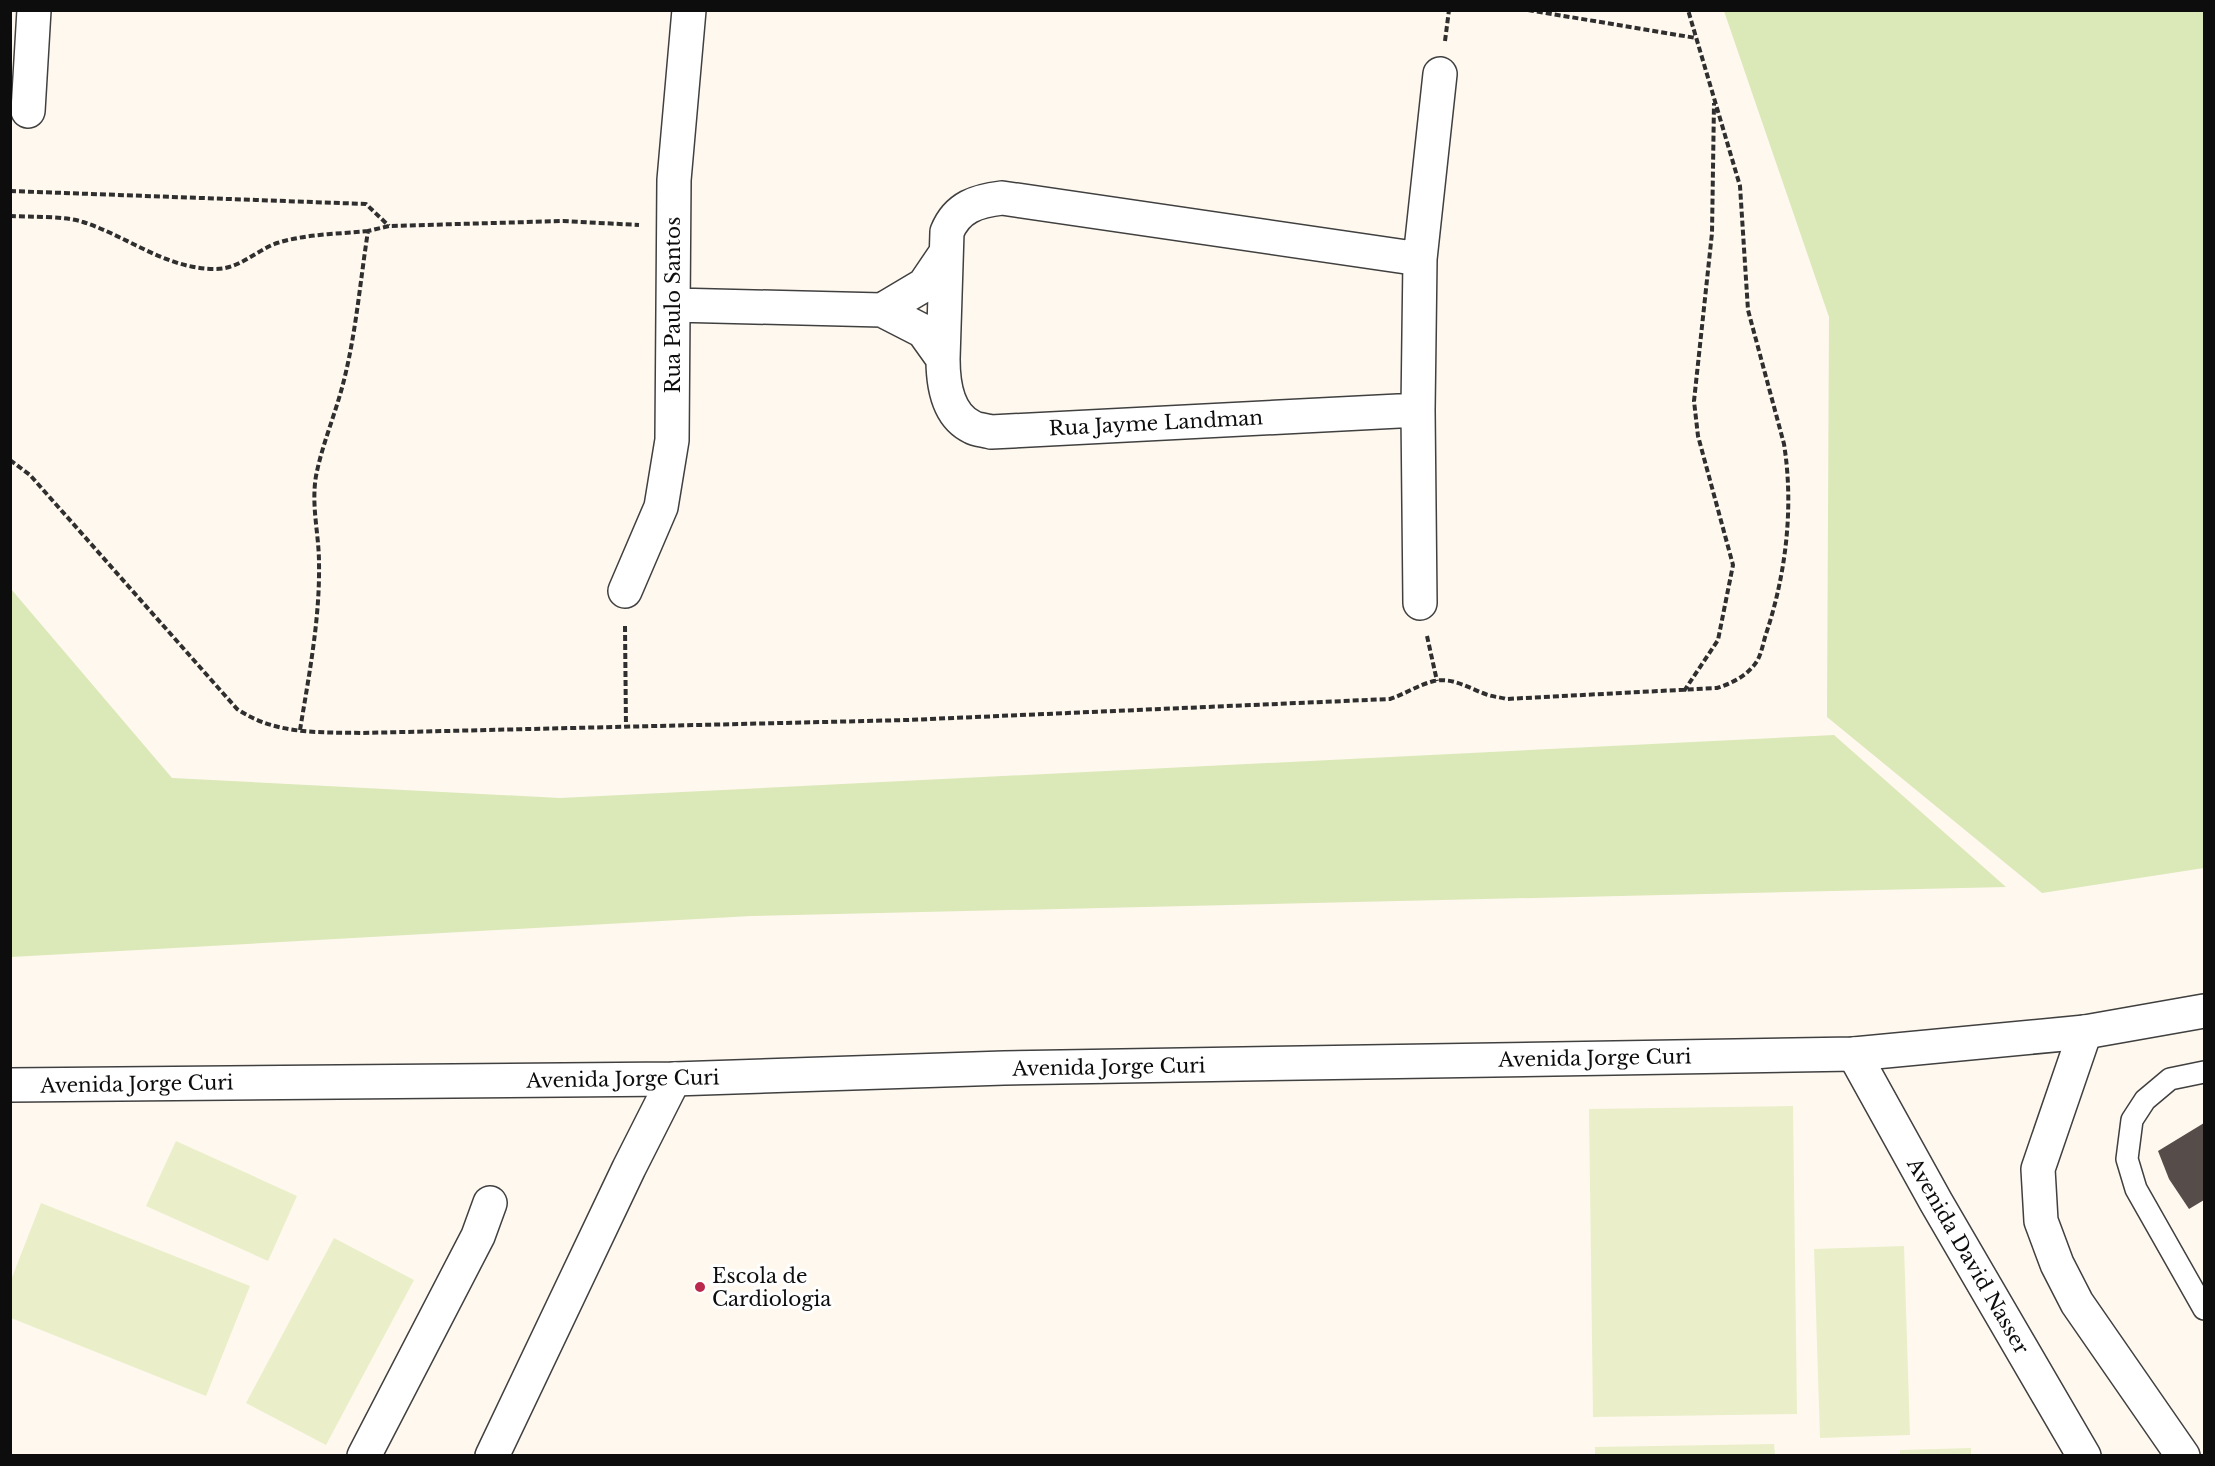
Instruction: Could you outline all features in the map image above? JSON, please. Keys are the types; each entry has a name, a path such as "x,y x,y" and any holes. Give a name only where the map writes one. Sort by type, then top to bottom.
{"street":[{"path":"27,111 34,10"},
{"name":"Rua Paulo Santos","path":"625,591 661,507 672,440 674,180 689,10"},
{"path":"1420,603 1418,410 1420,259 1440,74"},
{"name":"Rua Jayme Landman","path":"1418,410 991,432 971,427 957,415 947,398 943,379 943,359 947,232 958,212 980,200 1002,198 1420,259"},
{"name":"Rua Jayme Landman","path":"882,310 924,285 945,254"},
{"path":"674,305 882,310 923,331 943,359"},
{"name":"Avenida Jorge Curi","path":"10,1085 674,1079 1016,1068 1854,1054 2085,1032 2205,1011"},
{"path":"2085,1032 2038,1169 2041,1221 2057,1263 2077,1302 2183,1455"},
{"name":"Avenida David Nasser","path":"1854,1054 1935,1202 2084,1455"},
{"path":"492,1455 674,1079"},
{"path":"364,1455 478,1236 490,1203"}],"lane":[{"path":"2205,1072 2170,1079 2145,1100 2132,1120 2127,1159 2136,1189 2205,1309"}],"path":[{"path":"1448,18 1449,10"},
{"path":"1528,10 1696,38"},
{"path":"10,460 30,475 237,709 268,726 362,733 907,720 1390,699 1406,694 1418,686 1437,681 1457,682 1488,695 1506,699 1717,688 1737,682 1756,663 1770,621 1784,559 1789,504 1788,466 1748,310 1740,186 1688,10"},
{"path":"1684,691 1718,640 1733,565 1698,436 1694,401 1712,233 1714,99"},
{"path":"10,191 366,204 389,226"},
{"path":"10,216 80,221 115,234 149,253 185,264 213,269 230,268 285,241 368,231 389,226 563,221 674,226"},
{"path":"300,730 316,630 318,600 319,561 314,510 316,478 322,449 343,385 351,348 368,231"},
{"path":"625,591 626,727"},
{"path":"1430,651 1437,681"}],"green space":[{"path":"1724,11 2204,11 2204,868 2042,893 1827,717 1829,317"},
{"path":"11,589 172,778 560,798 1834,735 2006,887 751,916 11,957"},
{"path":"1793,1106 1797,1414 1593,1417 1589,1109"},
{"path":"176,1141 297,1196 268,1261 146,1206"},
{"path":"41,1203 250,1286 206,1396 11,1318 11,1280"},
{"path":"334,1238 414,1280 326,1445 246,1403"},
{"path":"1904,1246 1910,1435 1820,1438 1814,1249"},
{"path":"1774,1444 1775,1455 1595,1455 1595,1447"},
{"path":"1971,1448 1971,1455 1900,1455 1900,1450"}],"building":[{"path":"2204,1123 2204,1200 2189,1209 2169,1179 2158,1151"}],"place":[{"name":"Escola de Cardiologia","path":"700,1287"}]}
